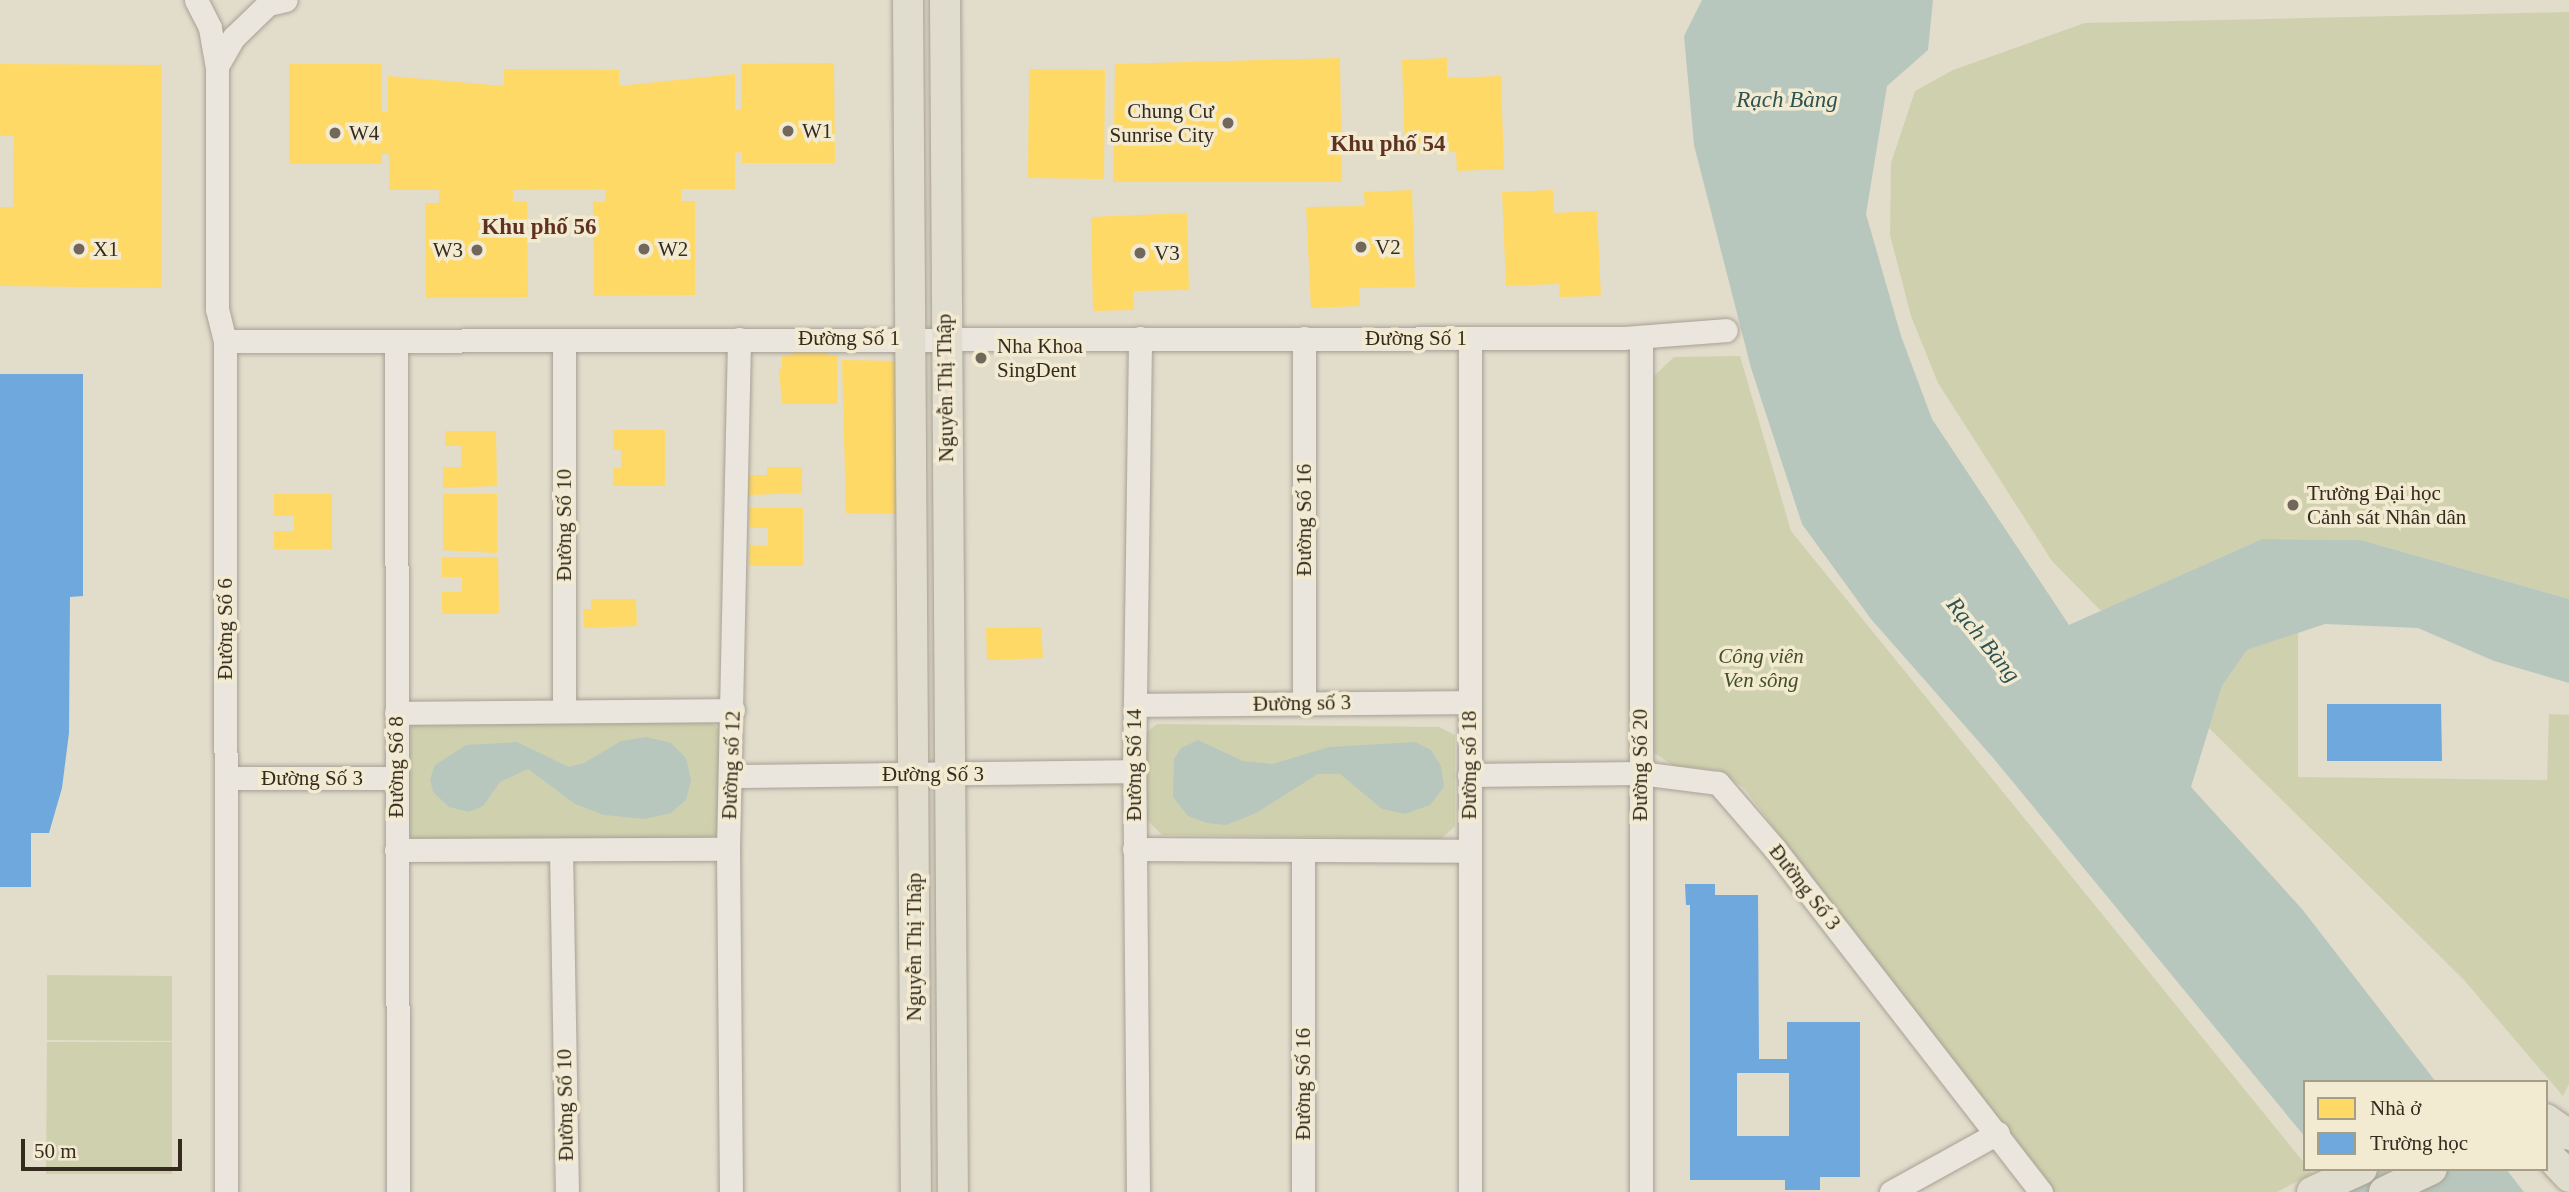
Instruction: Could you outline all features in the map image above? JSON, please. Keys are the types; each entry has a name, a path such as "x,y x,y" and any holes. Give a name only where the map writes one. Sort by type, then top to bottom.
{"main road":[{"path":"908,13 945,14"},
{"name":"Nguyễn Thị Thập","path":"908,13 916,1192"},
{"name":"Nguyễn Thị Thập","path":"945,14 944,338 953,1192"},
{"path":"2548,1119 2569,1135"},
{"path":"2548,1154 2569,1177"},
{"path":"2312,1192 2358,1171"},
{"path":"2384,1192 2428,1171"}],"street":[{"name":"Đường Số 6","path":"196,0 210,28 217,66 217,309 225,341 226,1192"},
{"path":"217,66 234,37 268,4 286,0"},
{"name":"Đường Số 1","path":"225,341 1641,338 1726,330"},
{"name":"Đường Số 14","path":"1138,1192 1134,771 1140,338"},
{"name":"Đường Số 16","path":"1304,338 1304,703"},
{"name":"Đường số 18","path":"1470,338 1470,1192"},
{"name":"Đường Số 20","path":"1641,338 1641,1192"},
{"name":"Đường số 12","path":"732,1192 728,849 733,776 739,339"},
{"name":"Đường Số 8","path":"396,341 398,1192"},
{"name":"Đường Số 10","path":"564,342 564,708"},
{"name":"Đường số 3","path":"1135,705 1470,702"},
{"path":"396,713 564,708 733,709"},
{"name":"Đường Số 3","path":"733,776 1134,771"},
{"name":"Đường Số 3","path":"1469,775 1640,773 1718,783 1998,1133 2041,1192"},
{"name":"Đường Số 3","path":"227,778 396,778"},
{"path":"396,850 728,849"},
{"path":"1134,849 1469,851"},
{"name":"Đường Số 10","path":"561,850 567,1192"},
{"name":"Đường Số 16","path":"1303,850 1303,1192"},
{"path":"1891,1192 1998,1133"}],"green space":[{"name":"Trường Đại học Cảnh sát Nhân dân","path":"2569,12 2569,599 2361,540 2262,539 2101,611 2052,561 1938,383 1911,316 1890,235 1891,163 1915,91 1953,70 2085,23"},
{"name":"Công viên Ven sông","path":"1740,356 1791,531 2303,1162 2303,1171 2313,1173 2277,1192 2050,1192 1744,788 1718,770 1674,766 1653,752 1653,377 1674,357"},
{"path":"2298,632 2298,777 2547,780 2549,714 2569,715 2569,1084 2563,1096 2464,980 2209,728 2222,686 2247,650"},
{"path":"705,717 720,730 722,832 703,842 416,842 406,833 407,732 417,720"},
{"path":"1157,724 1439,727 1455,735 1455,826 1441,839 1162,835 1147,820 1146,733"},
{"path":"47,975 172,976 172,1041 47,1040"},
{"path":"47,1042 172,1042 172,1174 46,1174"}],"water":[{"name":"Rạch Bàng","path":"1702,0 1933,0 1928,50 1887,86 1866,214 1901,336 1932,419 2069,625 2262,539 2361,540 2569,599 2569,683 2494,661 2418,628 2325,624 2247,650 2222,686 2191,787 2302,909 2434,1080 2303,1080 2303,1135 1994,759 1871,619 1802,524 1751,368 1694,145 1684,36"},
{"path":"646,737 671,743 686,758 691,780 686,800 671,813 645,819 604,815 575,804 528,769 500,782 483,806 469,812 449,807 433,792 430,779 435,765 466,745 517,742 569,767 584,763 621,741"},
{"path":"1198,740 1243,761 1272,764 1329,747 1415,742 1431,750 1441,766 1444,787 1430,805 1405,814 1382,809 1340,774 1318,774 1256,813 1226,825 1207,823 1188,816 1173,797 1174,759 1181,748"},
{"path":"2332,1171 2508,1171 2524,1192 2348,1192"}],"building: Nhà ở":[{"name":"Chung Cư Sunrise City","path":"1340,58 1342,182 1113,182 1115,64"},
{"path":"1447,58 1447,78 1501,76 1504,169 1457,171 1456,152 1405,153 1402,60"},
{"path":"834,63 835,163 742,163 742,152 735,153 735,189 681,189 681,201 695,201 695,295 594,296 593,202 605,202 605,189 513,190 513,202 527,202 528,297 426,298 425,203 439,203 439,190 389,190 389,154 382,154 382,164 289,164 289,64 381,64 382,112 388,112 388,76 504,86 504,69 619,70 619,86 735,74 735,110 741,110 741,64"},
{"path":"0,64 162,65 161,288 0,286 0,207 13,207 14,136 0,136"},
{"path":"1029,69 1105,70 1104,179 1028,178"},
{"name":"V2","path":"1412,190 1415,287 1359,288 1360,306 1311,308 1306,207 1365,206 1364,192"},
{"path":"1553,190 1554,213 1597,211 1601,296 1560,297 1559,284 1506,286 1502,192"},
{"name":"V3","path":"1187,213 1189,290 1133,291 1134,310 1093,311 1091,217"},
{"path":"792,347 827,348 827,355 837,355 837,404 782,404 779,369 782,369 782,355 792,355"},
{"path":"842,360 901,361 900,514 846,513"},
{"path":"613,430 665,430 665,486 613,486 613,468 621,468 621,450 613,450"},
{"path":"445,431 496,431 497,486 443,488 443,467 461,467 461,446 445,446"},
{"path":"767,467 802,467 802,493 748,495 748,475 767,475"},
{"path":"274,494 332,494 332,549 274,549 274,531 294,531 294,516 274,516"},
{"path":"443,494 497,494 497,553 443,550"},
{"path":"749,508 803,508 803,566 749,566 749,545 768,546 768,528 749,528"},
{"path":"442,557 498,557 499,614 442,614 442,592 462,592 462,577 442,577"},
{"path":"591,599 636,599 637,626 584,628 583,609 591,609"},
{"path":"1041,627 1043,658 987,660 986,628"}],"building: Trường học":[{"path":"0,374 83,374 83,596 70,597 69,733 62,788 49,833 31,833 31,887 0,887"},
{"path":"2327,704 2441,704 2442,761 2327,761"},
{"path":"1685,884 1715,884 1715,895 1758,895 1759,1059 1787,1059 1787,1022 1860,1022 1860,1177 1820,1177 1820,1190 1785,1190 1785,1180 1690,1180 1690,905 1686,905","holes":["1737,1073 1789,1073 1789,1136 1737,1136"]}],"place":[{"name":"Chung Cư Sunrise City","path":"1228,123"},
{"name":"W1","path":"788,131"},
{"name":"W4","path":"335,133"},
{"name":"V2","path":"1361,247"},
{"name":"X1","path":"79,249"},
{"name":"W2","path":"644,249"},
{"name":"W3","path":"477,250"},
{"name":"V3","path":"1140,253"},
{"name":"Nha Khoa SingDent","path":"981,358"},
{"name":"Trường Đại học Cảnh sát Nhân dân","path":"2293,505"}],"district":[{"name":"Khu phố 54","path":"1388,144"},
{"name":"Khu phố 56","path":"539,227"}]}
